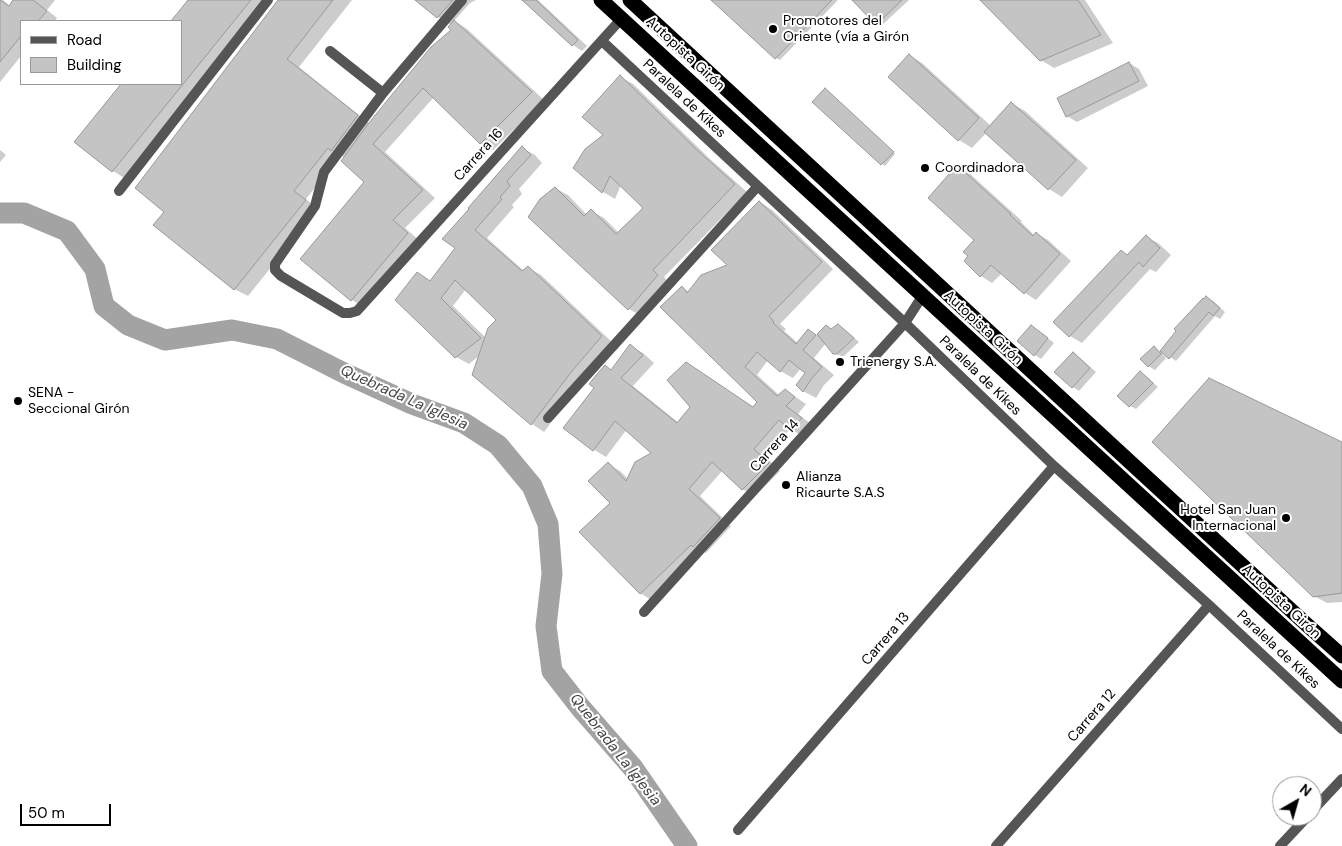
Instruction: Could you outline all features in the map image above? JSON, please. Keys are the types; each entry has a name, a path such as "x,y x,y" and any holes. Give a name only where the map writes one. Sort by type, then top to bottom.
{"highway":[{"name":"Autopista Girón","path":"601,0 1342,681"},
{"name":"Autopista Girón","path":"630,0 1118,452 1342,656"}],"street":[{"path":"119,190 268,0"},
{"path":"330,51 382,93 462,0"},
{"name":"Carrera 16","path":"382,93 324,172 315,206 275,264 275,270 281,276 343,313 357,311 622,18"},
{"name":"Paralela de Kikes","path":"602,41 905,323 1054,466 1209,605 1342,729"},
{"path":"548,418 758,186"},
{"name":"Carrera 14","path":"644,612 905,323 923,295"},
{"name":"Carrera 13","path":"738,830 1054,466"},
{"name":"Carrera 12","path":"996,846 1209,605"},
{"path":"1322,800 1342,779"},
{"path":"1280,846 1299,826"}],"building":[{"path":"0,0 9,6 13,0 33,0 47,11 39,20 20,20 20,37 0,62"},
{"path":"188,0 251,0 112,172 74,142 120,85 182,85 182,20 172,20"},
{"path":"278,0 333,0 287,59 358,115 331,151 328,148 294,191 306,200 234,290 153,225 164,212 135,188"},
{"path":"415,0 453,0 437,18"},
{"path":"522,0 536,0 578,40 572,46"},
{"name":"Promotores del Oriente (vía a Girón","path":"711,0 832,0 775,59"},
{"path":"852,0 902,0 876,25"},
{"path":"980,0 1078,0 1101,35 1040,61"},
{"path":"454,20 532,92 480,144 423,88 373,144 423,190 393,220 408,233 351,301 300,259 364,182 341,161 368,124 431,47 451,30 448,27"},
{"path":"909,54 979,118 958,141 888,77"},
{"path":"1129,62 1139,81 1066,117 1057,98"},
{"path":"620,75 698,151 735,184 653,270 658,275 628,310 528,217 540,199 555,187 584,216 591,209 616,234 643,208 610,176 602,193 573,168 585,149 603,135 582,117"},
{"path":"825,88 894,152 881,165 812,102"},
{"path":"1011,102 1076,160 1048,190 984,132"},
{"path":"522,146 531,155 507,181 510,186 500,197 502,199 475,230 522,271 528,266 602,336 572,371 531,425 472,375 488,328 496,320 455,280 441,298 481,338 455,358 395,300 417,272 430,281 455,248 442,239"},
{"path":"957,165 1033,236 1036,232 1060,254 1024,294 991,265 980,277 964,261 968,256 963,252 974,240 928,198"},
{"path":"759,201 822,262 769,316 773,323 796,344 808,329 816,335 803,350 822,367 803,392 796,385 805,373 789,360 780,372 757,352 745,367 777,396 785,389 795,397 786,406 802,418 790,430 779,420 754,449 769,463 742,490 712,462 689,489 720,518 693,547 691,545 640,594 579,532 610,503 588,481 608,462 626,481 635,462 651,453 615,421 593,451 563,428 594,388 589,384 605,365 611,370 630,344 643,355 621,378 677,423 690,407 667,380 686,362 753,407 757,402 660,307 682,286 687,293 701,275 727,265 711,250"},
{"path":"1146,235 1160,248 1143,267 1139,262 1069,337 1053,322 1121,250 1127,255"},
{"path":"1206,296 1220,308 1213,316 1209,312 1169,359 1160,351 1176,331 1174,329"},
{"path":"838,324 854,338 837,354 833,354 817,334 826,325 831,329"},
{"path":"1031,325 1048,338 1034,356 1017,341"},
{"path":"1154,346 1161,354 1148,367 1140,359"},
{"path":"1073,352 1090,368 1072,388 1054,372"},
{"path":"1140,371 1153,383 1129,407 1117,396"},
{"name":"Hotel San Juan Internacional","path":"1209,378 1342,442 1342,593 1313,597 1152,442"}],"waterway":[{"name":"Quebrada La Iglesia","path":"0,213 24,213 67,231 95,269 104,306 128,325 165,340 232,330 277,339 344,373 412,404 464,423 498,445 532,486 548,524 552,574 546,626 552,671 580,707 633,768 687,846"}],"place":[{"name":"Promotores del Oriente (vía a Girón","path":"773,29"},
{"name":"Coordinadora","path":"925,168"},
{"name":"Trienergy S.A.","path":"840,362"},
{"name":"SENA - Seccional Girón","path":"18,401"},
{"name":"Alianza Ricaurte S.A.S","path":"786,485"},
{"name":"Hotel San Juan Internacional","path":"1286,518"}]}
